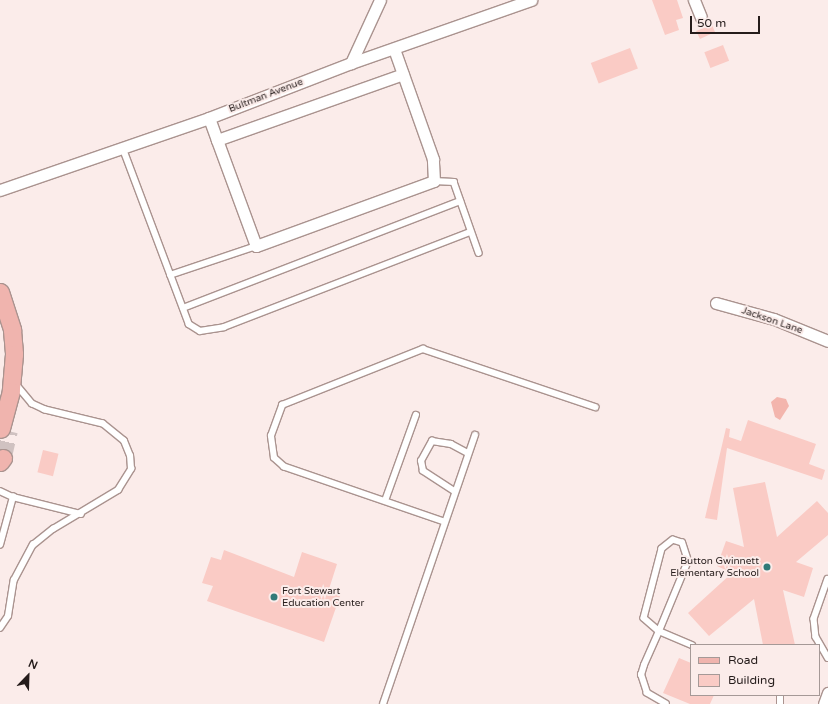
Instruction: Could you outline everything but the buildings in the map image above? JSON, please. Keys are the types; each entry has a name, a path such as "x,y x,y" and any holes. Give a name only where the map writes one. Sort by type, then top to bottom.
{"main road":[{"path":"0,292 12,330 12,381 3,424"}],"street":[{"path":"350,63 380,0"},
{"name":"Bultman Avenue","path":"0,190 209,118 350,63 394,49 531,0"},
{"path":"694,0 700,18"},
{"path":"209,118 256,246 434,181 433,159 394,49"},
{"path":"217,140 403,74"},
{"name":"Jackson Lane","path":"716,303 774,319 828,341"},
{"path":"824,704 828,693"}],"lane":[{"path":"123,148 189,324 200,331 224,327 470,232"},
{"path":"434,181 454,182 470,232 479,253"},
{"path":"183,308 460,201"},
{"path":"170,275 256,246"},
{"path":"444,522 284,467 274,458 271,436 282,405 423,349 595,407"},
{"path":"0,628 8,616 14,580 33,545 53,529 118,490 125,480 130,463 124,441 103,424 45,410 32,404 12,381"},
{"path":"385,501 416,415"},
{"path":"383,704 475,435"},
{"path":"455,492 423,471 421,461 432,441 451,444 468,453"},
{"path":"0,491 13,497 80,514"},
{"path":"0,545 13,497"},
{"path":"666,704 647,693 641,674 659,631 688,561 682,543 672,540 662,549 643,612 644,618 659,631 690,644"},
{"path":"828,579 814,619 816,637 828,658"}],"shaded area":[{"path":"777,397 786,399 789,406 780,420 775,417 771,402"}],"tunnel":[{"path":"3,458 9,431"}],"place":[{"name":"Button Gwinnett Elementary School","path":"767,567"},
{"name":"Fort Stewart Education Center","path":"274,597"}]}
